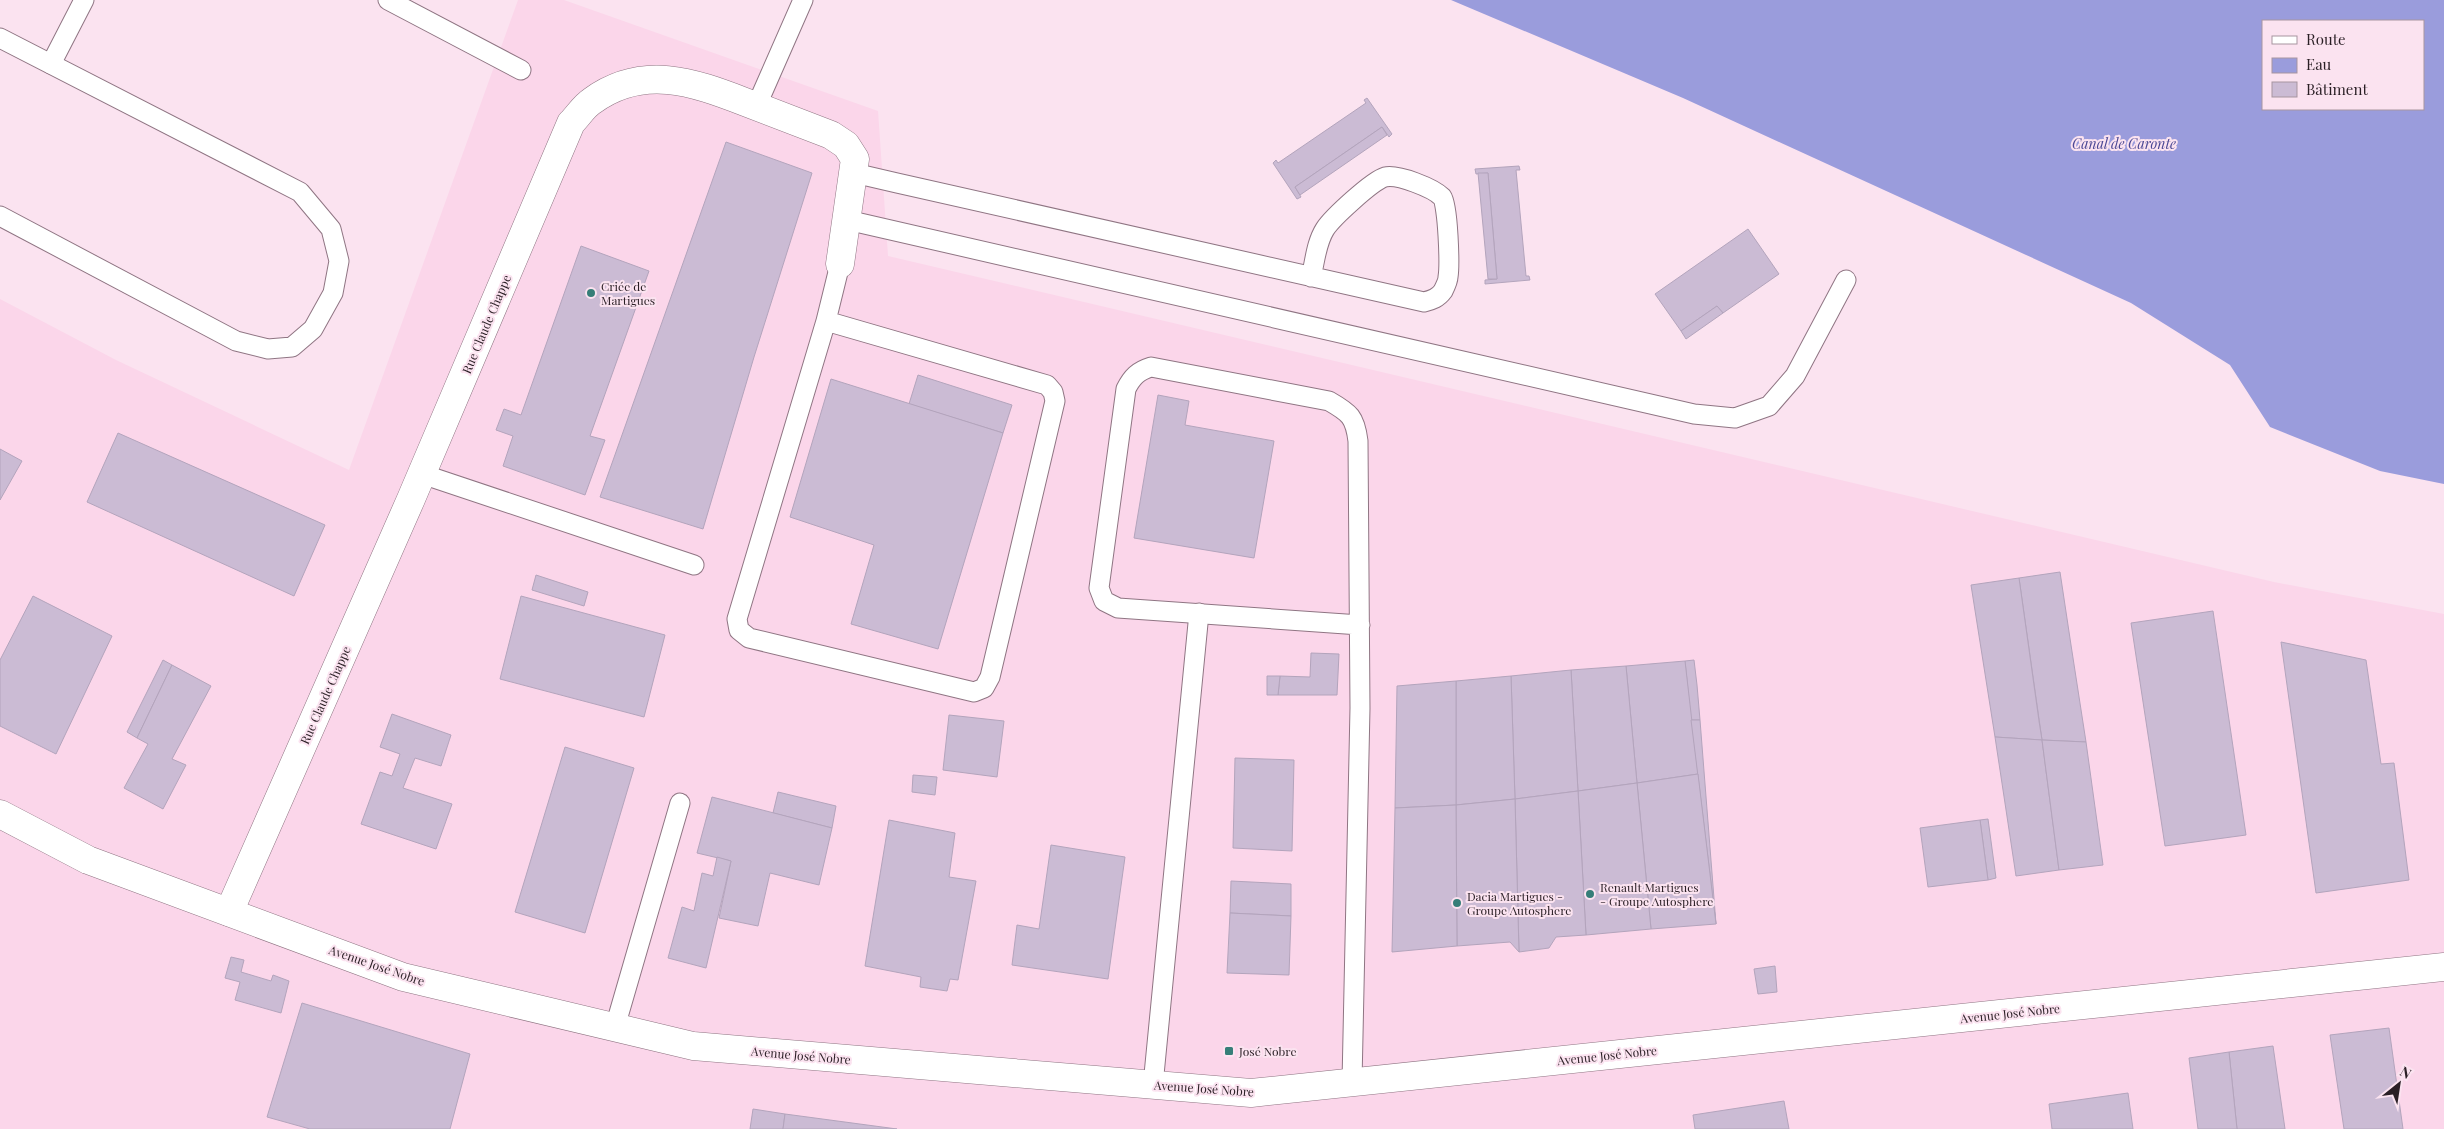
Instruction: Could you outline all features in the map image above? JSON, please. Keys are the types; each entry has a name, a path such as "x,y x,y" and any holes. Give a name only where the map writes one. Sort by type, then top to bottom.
{"street":[{"name":"Rue Claude Chappe","path":"228,912 422,474 572,123 591,102 615,87 642,80 674,79 705,87 832,135 846,145 854,159 854,173 840,264"},
{"name":"Avenue José Nobre","path":"0,814 88,860 403,977 693,1046 1251,1093 2444,967"}],"lane":[{"path":"51,64 84,0"},
{"path":"388,0 521,70"},
{"path":"756,106 803,0"},
{"path":"0,38 300,192 331,229 338,261 333,292 313,329 292,347 268,349 236,341 0,216"},
{"path":"854,173 1311,277 1424,302 1436,299 1443,290 1448,276 1447,209 1442,198 1434,191 1400,177 1385,177 1332,219 1324,231 1311,277"},
{"path":"847,220 1694,414 1735,418 1769,406 1795,376 1846,280"},
{"path":"826,321 1047,385 1053,392 1055,401 990,677 984,688 974,692 965,690 748,638 739,630 738,619 826,321 840,264"},
{"path":"1352,1082 1360,624 1358,441 1356,423 1345,410 1329,401 1151,367 1142,370 1132,378 1126,389 1099,588 1104,601 1118,608 1360,624"},
{"path":"422,474 694,565"},
{"path":"1154,1085 1199,613"},
{"path":"615,1027 680,803"}],"shaded area":[{"path":"518,0 564,0 878,111 888,256 2274,582 2444,614 2444,1129 0,1129 0,299 116,360 349,470"}],"water":[{"name":"Canal de Caronte","path":"1451,0 2444,0 2444,484 2380,471 2270,427 2230,365 2131,303 1683,98"}],"building":[{"path":"1367,98 1392,134 1389,137 1382,127 1295,187 1301,197 1297,199 1273,163 1276,160 1278,163 1366,103 1364,100"},
{"path":"1382,127 1387,135 1300,195 1295,187"},
{"path":"726,142 812,173 754,357 703,529 600,497"},
{"path":"1519,166 1520,170 1516,170 1526,276 1529,276 1530,280 1485,284 1485,280 1497,279 1488,173 1476,174 1475,169"},
{"path":"1478,173 1488,173 1497,279 1488,279"},
{"path":"1748,229 1779,274 1723,313 1717,306 1681,331 1655,294"},
{"path":"581,246 649,271 590,436 605,440 585,495 503,466 513,436 496,430 504,409 521,415"},
{"path":"1717,306 1723,313 1686,339 1681,331"},
{"path":"918,375 1012,405 1003,433 909,404"},
{"path":"831,379 1003,433 938,649 851,624 874,545 790,517"},
{"path":"1158,395 1189,401 1185,425 1274,441 1254,558 1134,538"},
{"path":"118,433 325,525 294,596 87,502"},
{"path":"0,449 22,461 0,500"},
{"path":"2060,572 2086,742 2042,740 2019,578"},
{"path":"536,575 588,592 584,606 532,590"},
{"path":"2019,578 2042,740 1995,737 1971,585"},
{"path":"33,596 112,636 56,754 0,726 0,660"},
{"path":"521,596 665,635 644,717 500,679"},
{"path":"2213,611 2246,835 2165,846 2131,623"},
{"path":"2281,642 2366,660 2381,764 2394,763 2409,880 2316,893"},
{"path":"1311,653 1339,654 1337,695 1278,695 1280,676 1310,677"},
{"path":"163,660 172,665 137,738 127,732"},
{"path":"1694,660 1700,720 1691,720 1685,661"},
{"path":"1685,661 1698,774 1637,783 1626,666"},
{"path":"172,665 211,686 172,759 186,765 163,809 124,788 148,744 137,738"},
{"path":"1626,666 1637,783 1578,791 1571,670"},
{"path":"1571,670 1578,791 1515,799 1511,676"},
{"path":"1267,676 1280,676 1278,695 1267,695"},
{"path":"1511,676 1515,799 1456,805 1456,681"},
{"path":"1456,681 1456,805 1395,808 1397,686"},
{"path":"392,714 451,735 441,766 415,758 403,788 452,804 436,849 361,824 380,772 392,776 400,754 380,747"},
{"path":"949,715 1004,721 997,777 943,770"},
{"path":"1691,720 1700,720 1716,924 1696,760"},
{"path":"1995,737 2042,740 2059,870 2016,876"},
{"path":"2042,740 2086,742 2103,865 2059,870"},
{"path":"565,747 634,768 585,933 515,912"},
{"path":"1235,758 1294,760 1292,851 1233,848"},
{"path":"1698,774 1716,924 1651,929 1637,783"},
{"path":"913,775 937,777 935,795 912,792"},
{"path":"1637,783 1651,929 1586,935 1578,791"},
{"path":"1578,791 1586,935 1556,937 1549,948 1519,952 1515,799"},
{"path":"778,792 836,806 832,828 773,813"},
{"path":"712,797 832,828 819,885 770,873 758,926 719,918 731,861 697,853"},
{"path":"1515,799 1519,952 1510,942 1457,946 1456,805"},
{"path":"1456,805 1457,946 1392,952 1395,808"},
{"path":"1988,819 1996,878 1988,880 1980,820"},
{"path":"889,820 955,833 949,877 976,881 958,980 950,979 947,991 920,987 921,977 865,966"},
{"path":"1980,820 1988,880 1928,887 1920,828"},
{"path":"1051,845 1125,857 1108,979 1012,965 1017,925 1039,929"},
{"path":"717,857 731,861 706,968 668,958 682,907 694,911 702,873 713,876"},
{"path":"1231,881 1291,884 1291,916 1230,913"},
{"path":"1230,913 1291,916 1289,975 1227,973"},
{"path":"231,957 244,960 241,972 271,981 273,975 289,981 281,1013 235,1000 240,982 225,978"},
{"path":"1775,966 1777,992 1758,994 1754,969"},
{"path":"302,1003 470,1054 450,1129 310,1129 267,1117"},
{"path":"2389,1028 2403,1129 2344,1129 2330,1035"},
{"path":"2273,1046 2285,1129 2237,1129 2229,1052"},
{"path":"2229,1052 2237,1129 2198,1129 2189,1058"},
{"path":"2128,1093 2133,1129 2052,1129 2049,1104"},
{"path":"1784,1101 1789,1129 1695,1129 1693,1115"},
{"path":"753,1109 785,1114 783,1129 750,1129"},
{"path":"785,1114 897,1129 783,1129"}],"place":[{"name":"Criée de Martigues","path":"591,293"},
{"name":"Renault Martigues - Groupe Autosphere","path":"1590,894"},
{"name":"Dacia Martigues - Groupe Autosphere","path":"1457,903"},
{"name":"José Nobre","path":"1229,1051"}]}
